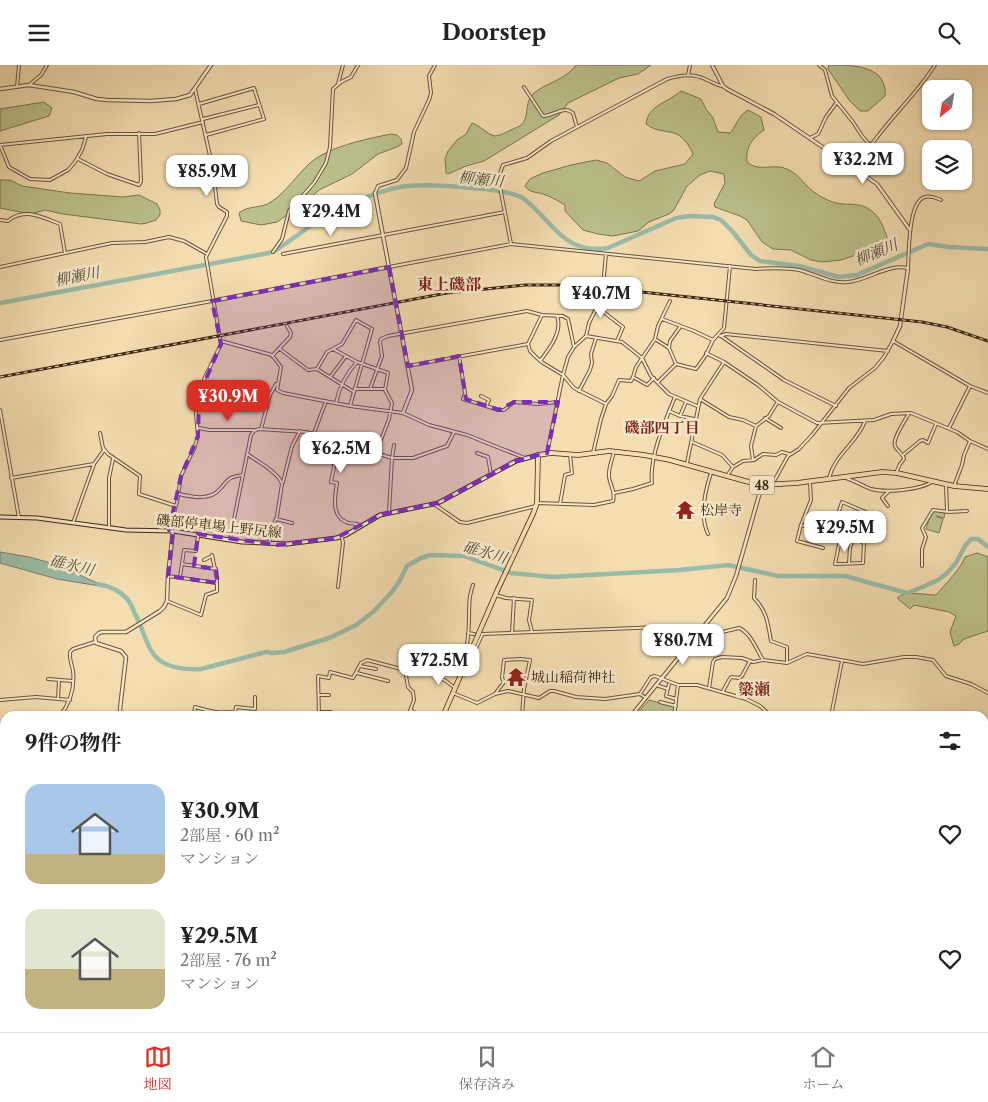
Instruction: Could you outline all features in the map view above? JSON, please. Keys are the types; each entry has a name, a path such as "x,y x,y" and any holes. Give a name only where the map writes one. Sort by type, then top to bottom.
{"main road":[{"name":"48","path":"538,455 547,453 570,455 614,451 686,464 762,485 810,482 882,472 896,473 954,486 988,489"},
{"name":"磯部停車場上野尻線","path":"0,517 109,528 171,531 230,540 287,544 341,537 380,515 434,504 525,458 538,455"},
{"path":"445,711 536,505 538,455"}],"street":[{"path":"16,87 19,65"},
{"path":"29,85 47,65"},
{"path":"0,89 29,85 74,92 107,100 151,101 176,99 190,95 211,65"},
{"path":"273,252 282,239 290,211 308,191 326,163 330,147 332,92 338,84 343,65"},
{"path":"338,84 350,77 358,65"},
{"path":"403,413 412,390 375,193 378,186 397,180 406,168 414,132 429,100 429,76 435,65"},
{"path":"688,75 690,65"},
{"path":"712,65 723,86"},
{"path":"819,65 825,70 831,93 871,146"},
{"path":"856,169 871,146 922,86 934,66 929,65"},
{"path":"511,244 500,189 499,176 503,165 527,158 551,141 667,79 688,75 698,76 723,86 774,114 856,169 882,190 910,230"},
{"path":"524,87 543,116 552,115 564,109 573,113 577,127"},
{"path":"199,104 254,88 264,119 206,135"},
{"path":"95,642 95,637 99,633 124,633 133,630 160,611 167,601 171,531 179,482 198,436 196,414 202,385 221,344 212,301 207,254 227,216 226,212 217,204 214,169 195,89"},
{"path":"810,138 818,134 826,117 837,102"},
{"path":"86,135 78,159 68,170 50,181 30,179 9,167 0,145 86,135 154,134 260,105"},
{"path":"78,159 107,174 139,185 141,181 139,133"},
{"path":"772,485 785,460 799,449 822,424 849,388 875,368 888,351 900,326 908,268 910,230 917,205 921,199 930,197 941,200"},
{"path":"282,255 505,212"},
{"path":"0,220 8,221 16,215 28,213 60,223 65,253"},
{"path":"0,267 112,243 145,242 169,237 184,241 207,254"},
{"path":"0,340 511,244 730,266 798,270 841,283 860,280 888,269 908,268"},
{"path":"547,453 568,357 574,347 586,335 589,323 602,297 606,254"},
{"path":"676,365 696,369 713,340 724,328 730,266"},
{"path":"592,453 606,404 619,380 631,381 642,358 655,339 661,319 670,301"},
{"path":"597,307 623,327 616,341"},
{"path":"370,389 382,356 381,339 402,334 527,311 542,315 557,315 568,319 574,347"},
{"path":"542,315 528,344 530,351 540,361 563,375 579,391 606,404"},
{"path":"540,361 554,339 559,322 557,315"},
{"path":"317,369 327,352 342,344 356,319 372,329 350,406"},
{"path":"661,319 713,340"},
{"path":"272,356 290,337 291,333 287,326"},
{"path":"676,365 669,348 670,341 680,327"},
{"path":"720,334 888,351"},
{"path":"720,334 784,380 836,406"},
{"path":"586,335 596,339 622,342 642,358 647,370 669,394 697,406"},
{"path":"579,391 590,370 596,339"},
{"path":"655,339 669,348"},
{"path":"220,341 272,356 281,367 277,389 283,393 350,406 403,413 429,425 467,435 525,458"},
{"path":"893,341 970,386 988,393"},
{"path":"408,366 528,344"},
{"path":"280,349 308,370 317,369 354,392"},
{"path":"332,349 362,364 388,373 385,389 392,403 389,419 376,453 392,458 413,458 447,446 454,432"},
{"path":"706,353 724,362 758,385 778,402 822,424 874,420 891,415 908,415 911,413 949,428 988,449"},
{"path":"330,377 346,356"},
{"path":"459,356 465,393 463,399 499,411 514,402 538,404 558,402"},
{"path":"336,403 341,384 349,371 358,362"},
{"path":"686,464 692,442 697,406 724,362"},
{"path":"658,382 676,365"},
{"path":"632,377 648,385 654,379"},
{"path":"202,385 218,393 223,393 231,383 270,395"},
{"path":"261,429 270,395 274,386 278,383"},
{"path":"949,428 970,386"},
{"path":"355,389 385,389"},
{"path":"481,396 489,400 486,406"},
{"path":"614,493 652,483 650,469 655,457 662,427 676,397"},
{"path":"700,399 730,417 756,426"},
{"path":"314,433 326,401"},
{"path":"680,416 687,401"},
{"path":"753,460 751,446 756,426 769,416 778,402"},
{"path":"0,410 19,518"},
{"path":"669,411 694,419"},
{"path":"896,473 904,459 894,443 908,415"},
{"path":"765,418 781,428"},
{"path":"829,478 841,453 851,443 865,421"},
{"path":"903,455 920,441 923,440 928,443 936,424"},
{"path":"198,427 209,430 261,429 300,431 314,433 322,437 319,447 334,458 331,481 337,483 335,508 338,517 340,520 361,526"},
{"path":"230,540 251,435 257,429"},
{"path":"269,544 292,446 300,431"},
{"path":"100,433 104,450 113,459 140,476 139,494 176,506"},
{"path":"954,486 970,441"},
{"path":"692,442 722,455 733,467"},
{"path":"390,513 394,445"},
{"path":"73,523 94,464 104,450"},
{"path":"434,504 460,522 467,523 536,505 613,501 614,493 609,479 609,472 614,451"},
{"path":"727,476 733,467 742,461 753,460 763,454 776,455 782,452 790,455"},
{"path":"247,453 281,481 282,485"},
{"path":"477,453 488,457 491,475"},
{"path":"560,504 565,475 572,473 570,455"},
{"path":"109,528 109,478 113,459"},
{"path":"11,478 94,464"},
{"path":"708,534 703,519 704,498 712,472"},
{"path":"178,494 197,497 208,496 220,490 229,478 243,475"},
{"path":"844,477 871,489 889,491 920,487 933,481"},
{"path":"810,482 811,500 797,541 823,548"},
{"path":"946,484 947,511"},
{"path":"635,711 722,606 732,588 762,485"},
{"path":"888,506 882,499 889,491"},
{"path":"832,532 842,501 875,516 864,543 863,563 854,565 835,563 841,535"},
{"path":"922,566 922,549 926,537 922,528 934,509 967,511"},
{"path":"849,563 850,547 864,511"},
{"path":"276,519 292,523"},
{"path":"837,519 858,527"},
{"path":"801,525 832,532 864,543"},
{"path":"180,577 184,550 196,551 198,534"},
{"path":"338,587 343,543 341,537"},
{"path":"167,601 201,615 206,595 217,591 218,583 212,556 204,560"},
{"path":"182,564 216,569"},
{"path":"168,576 218,583"},
{"path":"755,580 754,598 762,607 768,619 771,641 787,647 787,663"},
{"path":"424,669 429,665 441,670 449,669 459,664 465,656 468,644 470,596 474,585"},
{"path":"496,593 532,600 528,620 532,632"},
{"path":"512,633 514,598"},
{"path":"472,659 482,634 646,627 672,629 691,627 703,628 718,633 743,629 764,660"},
{"path":"468,633 474,634"},
{"path":"63,711 73,691 69,655 71,650 95,642 121,651 126,657 120,711"},
{"path":"709,688 715,659 742,657 750,661 764,660 787,663 807,654 863,664 904,657 927,659 937,664 946,676 971,684 988,693"},
{"path":"319,711 318,677 329,678 330,672 353,678 363,661 366,660 405,670 424,669 446,681 454,690 477,703 494,694 511,691 542,698 550,691 554,691 576,697 604,699 640,693 651,677 655,676 678,685 690,684 723,691 746,699 766,711"},
{"path":"494,694 504,681 502,678 504,660 530,660 522,711"},
{"path":"723,691 728,680 732,677 739,678 742,676 750,661"},
{"path":"832,711 842,661"},
{"path":"360,666 376,669"},
{"path":"405,670 408,687 413,692 412,710"},
{"path":"357,673 388,681"},
{"path":"48,679 73,681"},
{"path":"58,698 59,680"},
{"path":"669,684 666,696 676,699"},
{"path":"656,685 668,689"},
{"path":"675,711 678,685"},
{"path":"640,693 646,698"},
{"path":"318,695 329,695"},
{"path":"235,711 236,707 255,709 255,697"},
{"path":"0,700 58,698 70,700"},
{"path":"660,702 676,706"},
{"path":"195,711 195,707 210,711"}],"highlighted area":[{"path":"389,267 408,366 459,356 466,399 499,410 514,402 558,402 547,453 516,461 438,503 380,515 336,538 277,545 198,534 194,566 216,569 218,583 168,576 173,531 169,530 181,476 198,436 199,395 221,344 212,301"}],"green space":[{"path":"576,65 651,65 638,74 619,78 568,103 559,115 484,161 448,174 446,173 445,159 448,151 457,140 466,134 472,123 493,136 519,126 524,122 529,101 534,93 562,78"},
{"path":"829,65 843,65 870,70 880,77 884,84 885,96 868,111 860,111 849,100 828,69"},
{"path":"681,91 701,99 713,118 718,132 730,133 748,110 761,117 764,130 750,144 747,152 747,162 756,167 788,169 824,198 836,203 858,205 869,209 882,225 888,240 886,245 841,260 822,262 811,260 791,250 773,249 762,242 747,220 715,207 714,204 725,183 724,174 710,171 700,175 687,186 674,210 669,214 649,222 638,231 613,236 583,230 565,211 565,205 548,196 531,191 525,186 530,179 543,173 596,160 607,163 625,177 639,181 655,171 685,164 693,154 688,144 677,134 659,130 646,124 651,112 655,108"},
{"path":"44,102 52,108 49,116 0,131 0,109"},
{"path":"391,134 397,135 401,139 402,144 378,154 352,174 319,190 277,222 261,225 241,221 239,213 246,209 263,206 271,202 317,158 336,148"},
{"path":"0,180 10,180 22,186 70,193 123,197 139,195 157,204 160,215 156,220 141,224 45,210 31,214 0,208"},
{"path":"934,510 945,512 944,518 936,516 943,519 939,533 926,529"},
{"path":"977,553 988,557 988,631 964,639 954,646 950,632 956,616 949,612 914,605 910,609 897,598 905,594 936,595 957,571 965,557"},
{"path":"649,700 675,707 675,711 639,711"}],"shaded area":[{"path":"0,552 58,565 106,587 57,579 0,563"}],"waterway":[{"name":"柳瀬川","path":"0,303 269,253 316,222 348,205 386,191 416,185 484,189 519,196 534,208 560,235 580,247 593,249 608,248 676,218 690,216 713,217 721,220 751,255 760,261 799,266 839,277 857,275 928,244 988,249"},
{"name":"碓氷川","path":"98,584 114,589 128,600 152,652 162,662 174,667 201,669 266,652 284,652 329,638 356,625 373,612 391,593 407,566 430,555 464,556 511,573 553,577 680,570 728,565 778,576 845,576 907,593 938,580 946,574 956,563 971,539 978,539 988,547"}],"railway":[{"path":"0,377 447,293 525,285 604,288 922,322 947,327 988,341"}],"place":[{"name":"松岸寺","path":"685,510"},
{"name":"城山稲荷神社","path":"516,677"}],"district":[{"name":"東上磯部","path":"449,284"},
{"name":"磯部四丁目","path":"662,427"},
{"name":"簗瀬","path":"754,689"}]}
